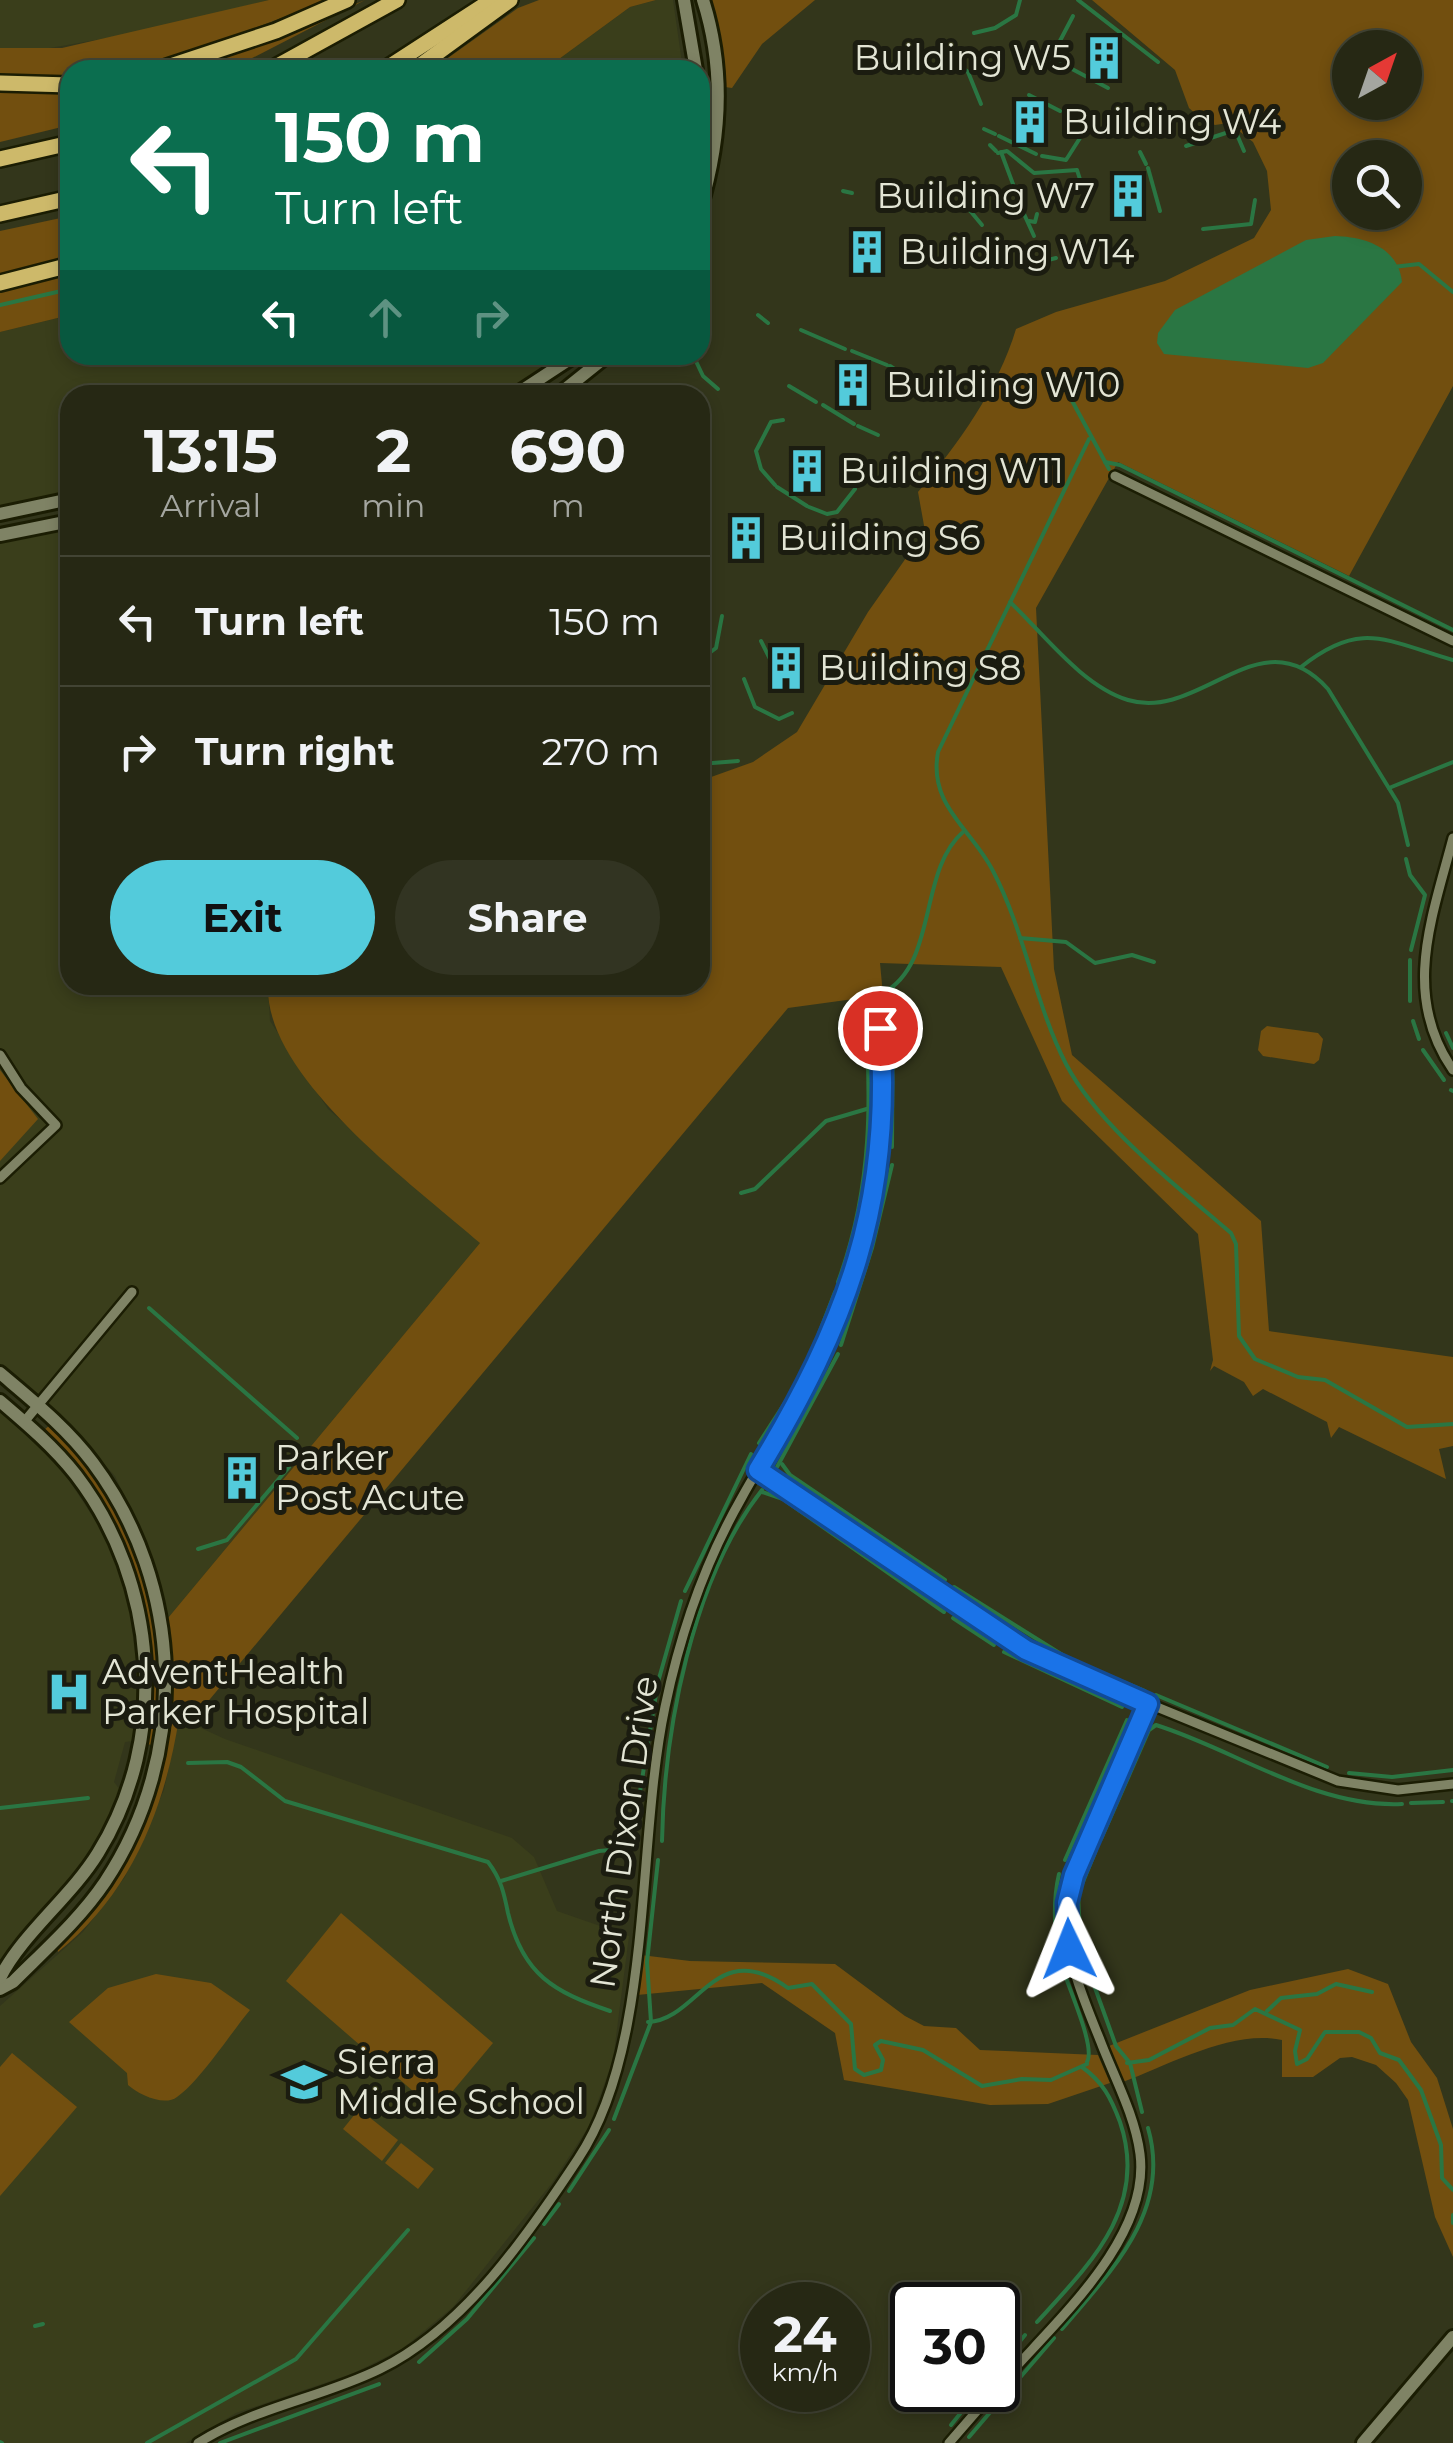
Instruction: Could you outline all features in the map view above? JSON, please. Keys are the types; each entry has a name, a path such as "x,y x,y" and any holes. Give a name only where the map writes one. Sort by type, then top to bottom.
{"highway":[{"path":"188,60 276,31 347,0"},
{"path":"288,60 397,0"},
{"path":"399,60 492,0"},
{"path":"428,60 510,0"},
{"path":"0,82 60,85"},
{"path":"0,159 60,145"},
{"path":"0,214 60,200"},
{"path":"0,284 60,268"}],"main road":[{"path":"684,0 694,60"},
{"path":"703,0 714,41 718,97 710,167"},
{"path":"531,385 561,365"},
{"path":"570,385 596,365"},
{"path":"0,514 60,501"},
{"path":"0,535 60,523"},
{"path":"0,1374 38,1406 90,1460 136,1536 162,1625 166,1704 149,1790 117,1862 70,1924 13,1982 0,1989"},
{"path":"0,1401 73,1472 114,1538 140,1620 145,1693 135,1765 105,1840 70,1893 0,1978"},
{"path":"1363,2443 1453,2337"}],"street":[{"path":"1115,476 1453,641"},
{"path":"1453,838 1426,942 1422,984 1428,1024 1453,1070"},
{"name":"North Dixon Drive","path":"198,2443 254,2414 380,2369 418,2346 451,2318 494,2270 591,2138 612,2090 624,2038 656,1754 677,1654 712,1554 822,1358 866,1229 884,1118 877,998"},
{"path":"0,1054 21,1088 56,1125 0,1178"},
{"path":"24,1422 132,1292"},
{"path":"758,1470 1026,1650 1270,1757 1348,1784 1392,1790 1453,1784"},
{"path":"1020,2360 1108,2258 1129,2224 1138,2194 1138,2141 1074,1972 1066,1913 1076,1868 1148,1704"},
{"path":"948,2443 975,2412"}],"shaded area":[{"path":"0,0 269,0 142,32 44,49 0,48"},
{"path":"269,0 329,0 169,60 60,60 60,78 0,75 0,48 62,48"},
{"path":"365,0 248,60 213,60"},
{"path":"539,0 656,0 630,7 558,60 445,60 518,8"},
{"path":"673,0 682,60 558,60 630,7"},
{"path":"710,0 815,0 762,44 732,88 725,87"},
{"path":"1092,0 1453,0 1453,386 1349,576 1118,462 1036,608 1054,969 1072,1055 1261,1221 1269,1331 1453,1357 1453,1446 1439,1449 1446,1479 1339,1427 1331,1438 1327,1422 1263,1389 1253,1396 1244,1382 1214,1366 1210,1371 1213,1360 1198,1234 1062,1101 1001,967 880,963 883,995 788,1008 190,1723 179,1718 164,1784 141,1847 106,1904 58,1952 57,1948 114,1876 153,1796 165,1754 171,1710 173,1665 168,1618 480,1243 383,1161 316,1092 290,1056 273,1020 269,995 710,995 710,777 753,762 797,732 868,612 925,531 918,492 975,415 999,373 1016,329 1056,312 1165,281 1254,238 1271,210 1267,171 1253,142 1229,123 1215,125 1189,108 1175,70"},
{"path":"0,88 60,91 60,127 0,142"},
{"path":"60,218 60,262 0,278 0,231"},
{"path":"1335,236 1368,242 1387,252 1402,282 1323,363 1308,368 1164,354 1157,343 1158,333 1175,310 1306,240"},
{"path":"60,275 60,317 0,332 0,291"},
{"path":"60,317 60,365 548,365 515,385 60,385 60,494 0,506 0,332"},
{"path":"60,530 60,995 269,995 270,1021 328,1109 481,1242 168,1618 148,1547 115,1476 54,1409 0,1364 0,542"},
{"path":"1267,1026 1318,1033 1323,1039 1319,1060 1314,1064 1263,1056 1258,1050 1261,1031"},
{"path":"0,1070 38,1119 0,1161"},
{"name":"AdventHealth Parker Hospital","path":"0,1411 61,1468 106,1537 128,1596 139,1687 133,1741 125,1742 114,1782 120,1790 103,1829 74,1876 0,1964"},
{"path":"50,1425 104,1494 141,1572 158,1656 153,1745 146,1744 151,1658 135,1574 99,1496 74,1461 44,1430"},
{"name":"Sierra Middle School","path":"179,1718 225,1739 512,1838 534,1857 557,1911 629,1936 613,2060 589,2126 552,2183 453,2307 402,2349 354,2373 236,2413 186,2443 0,2443 0,2006 83,1932 125,1877 164,1790"},
{"path":"341,1913 493,2043 436,2111 286,1981"},
{"path":"641,1955 690,1961 835,1964 924,2026 956,2028 980,2050 1098,2055 1110,2083 1048,2104 990,2105 844,2080 835,2033 762,1983 637,1995"},
{"path":"1348,1969 1388,1984 1411,2042 1437,2078 1453,2129 1453,2257 1435,2217 1408,2100 1376,2065 1352,2057 1340,2058 1313,2077 1282,2077 1282,2040 1263,2038 1201,2050 1123,2082 1109,2046 1250,1990"},
{"path":"156,1974 211,1983 250,2010 195,2080 177,2097 165,2101 128,2085 127,2073 69,2022 108,1988"},
{"path":"12,2053 77,2107 0,2196 0,2067"},
{"path":"359,2109 398,2140 382,2161 343,2129"},
{"path":"401,2143 434,2169 418,2189 385,2163"}],"waterway":[{"path":"974,33 995,28 1016,15 1020,0"},
{"path":"1078,0 1158,62"},
{"path":"1068,66 1051,58 1073,16"},
{"path":"1038,62 1051,61"},
{"path":"958,65 968,72 981,104"},
{"path":"1072,69 1108,88"},
{"path":"1029,95 1060,111"},
{"path":"1065,114 1073,118"},
{"path":"984,129 995,134"},
{"path":"1186,146 1235,130 1244,151"},
{"path":"999,136 1036,154"},
{"path":"1042,156 1066,160 1080,138"},
{"path":"990,145 996,151"},
{"path":"998,153 1007,151 1034,173 1077,170 1086,198"},
{"path":"1001,152 1022,208"},
{"path":"1140,152 1146,164"},
{"path":"1148,168 1160,211"},
{"path":"843,191 852,193"},
{"path":"1203,229 1251,224 1255,200"},
{"path":"967,207 982,225"},
{"path":"1024,214 1034,236"},
{"path":"1029,221 1035,222 1037,214"},
{"path":"1039,244 1044,261 1056,258"},
{"path":"1393,267 1419,264 1453,292"},
{"path":"0,305 60,291"},
{"path":"758,315 768,323"},
{"path":"801,330 845,349"},
{"path":"852,351 887,365"},
{"path":"698,365 703,376 718,389"},
{"path":"890,366 908,378"},
{"path":"789,386 816,402"},
{"path":"1070,397 1109,469"},
{"path":"823,405 854,424"},
{"path":"775,485 761,469 756,451 771,422 783,420"},
{"path":"858,426 878,435"},
{"path":"1089,439 938,752 939,787 1004,894 1055,1041 1080,1087 1141,1155 1231,1233 1236,1244 1239,1336 1255,1359 1298,1377 1325,1380 1407,1427 1453,1424"},
{"path":"1105,462 1120,465 1453,630"},
{"path":"777,487 807,506"},
{"path":"809,507 827,514 837,512 855,489"},
{"path":"1010,602 1079,671 1128,700 1155,703 1180,697 1254,665 1278,662 1303,669 1328,689 1398,803 1408,845"},
{"path":"710,652 716,648 722,616"},
{"path":"1301,667 1341,643 1374,638 1453,660"},
{"path":"761,641 771,661"},
{"path":"744,679 755,707 779,719 792,713"},
{"path":"710,763 738,761"},
{"path":"1389,788 1453,762"},
{"path":"883,993 900,979 912,961 939,870 963,832"},
{"path":"1406,859 1410,875 1425,895 1411,950"},
{"path":"1020,938 1066,942 1095,963 1132,955 1154,962"},
{"path":"1410,960 1410,1001"},
{"path":"892,1147 893,987"},
{"path":"838,1282 864,1176 869,1105 864,997"},
{"path":"1413,1021 1419,1039"},
{"path":"1446,1033 1453,1048"},
{"path":"1423,1050 1444,1080"},
{"path":"741,1193 755,1189 826,1121 870,1108"},
{"path":"841,1345 872,1248 892,1165"},
{"path":"805,1370 835,1292"},
{"path":"149,1308 297,1438"},
{"path":"777,1467 838,1354"},
{"path":"759,1443 797,1384"},
{"path":"685,1591 751,1454"},
{"path":"782,1464 790,1475 945,1580"},
{"path":"198,1549 227,1540 289,1467"},
{"path":"662,1841 669,1752 686,1658 717,1567 762,1490"},
{"path":"762,1492 783,1499 944,1612"},
{"path":"954,1587 1069,1659"},
{"path":"636,1816 658,1682 681,1601"},
{"path":"953,1618 994,1645"},
{"path":"1004,1652 1122,1707"},
{"path":"1078,1663 1145,1691"},
{"path":"1156,1695 1327,1767"},
{"path":"1065,1860 1127,1720"},
{"path":"1101,1839 1149,1730 1156,1725 1338,1797 1402,1804"},
{"path":"188,1763 227,1762 241,1767 285,1801 488,1862 501,1886 514,1934 532,1966 557,1988 610,2011"},
{"path":"1349,1773 1392,1777 1453,1770"},
{"path":"0,1808 88,1798"},
{"path":"1411,1803 1443,1802"},
{"path":"630,1848 634,1829"},
{"path":"501,1881 599,1851 634,1848"},
{"path":"1096,1850 1078,1894 1081,1949 1116,2046 1130,2063 1142,2112"},
{"path":"614,2119 651,2022 647,1962 658,1860"},
{"path":"1059,1874 1055,1913 1058,1952 1087,2041 1087,2062"},
{"path":"648,2022 666,2018 710,1984 742,1971 763,1974 788,1988 812,1984 851,2024 855,2069 864,2075 881,2070 883,2060 875,2045 881,2041 923,2050 982,2086 1022,2079 1051,2080 1087,2064"},
{"path":"1267,2011 1281,1998 1317,1994 1336,1984 1372,1992"},
{"path":"1127,2063 1149,2060 1210,2028 1233,2025 1255,2009 1300,2030 1295,2051 1297,2064 1307,2059 1325,2032 1359,2032 1371,2038 1380,2053 1399,2060 1421,2090 1441,2145 1442,2178 1453,2190"},
{"path":"1037,2322 1094,2256 1109,2232 1127,2181 1127,2153 1117,2113 1101,2085 1082,2067"},
{"path":"1062,2329 1117,2262 1144,2213 1152,2186 1148,2128"},
{"path":"569,2191 609,2130"},
{"path":"544,2224 559,2204"},
{"path":"1453,2215 1453,2223"},
{"path":"147,2443 296,2359 408,2230"},
{"path":"419,2362 467,2319 534,2238"},
{"path":"35,2326 43,2324"},
{"path":"1020,2341 1025,2335"},
{"path":"969,2437 1054,2338"},
{"path":"220,2443 379,2384"},
{"path":"951,2425 961,2412"}],"place":[{"name":"Building W5","path":"1104,58"},
{"name":"Building W4","path":"1030,122"},
{"name":"Building W7","path":"1128,196"},
{"name":"Building W14","path":"867,252"},
{"name":"Building W10","path":"853,385"},
{"name":"Building W11","path":"807,471"},
{"name":"Building S6","path":"746,538"},
{"name":"Building S8","path":"786,668"},
{"name":"Parker Post Acute","path":"242,1478"},
{"name":"AdventHealth Parker Hospital","path":"69,1692"},
{"name":"Sierra Middle School","path":"304,2082"}],"route":[{"path":"880,1028 884,1118 860,1252 822,1358 758,1470 1026,1650 1148,1704 1074,1875 1067,1903 1069,1949"}]}
